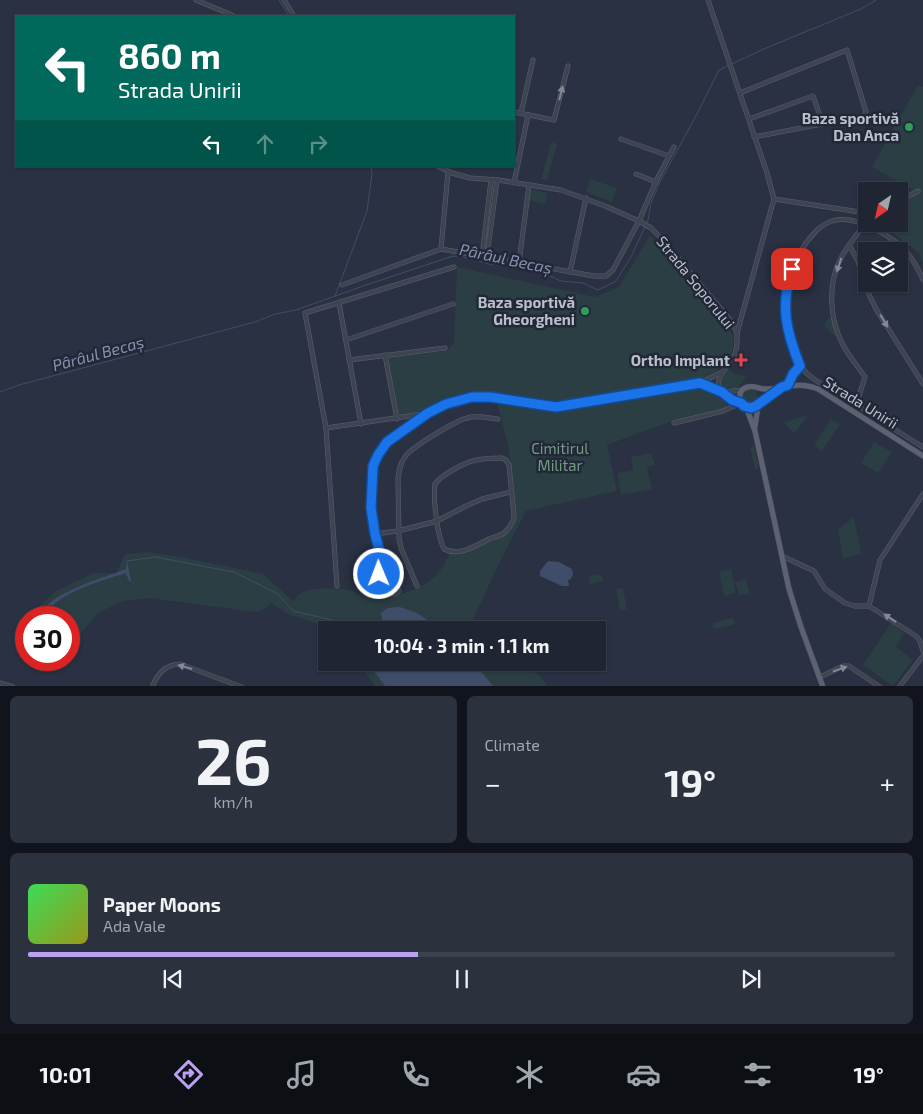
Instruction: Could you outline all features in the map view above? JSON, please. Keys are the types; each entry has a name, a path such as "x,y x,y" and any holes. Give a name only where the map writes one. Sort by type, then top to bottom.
{"main road":[{"name":"Strada Unirii","path":"742,390 749,386 768,389 802,384 818,389 923,456"},
{"name":"Strada Unirii","path":"743,405 751,408 782,387"},
{"path":"754,430 761,395 757,388"},
{"path":"742,390 740,396 754,430 786,577 798,618 823,686"}],"street":[{"path":"196,0 232,15"},
{"path":"284,0 293,15"},
{"path":"379,549 377,555 379,574 388,592 396,594 399,591 379,549 375,534 371,508 373,466 387,442 428,413 446,404 472,397 490,397 556,407 700,383 720,373 735,354 737,333 774,199 749,118 708,0"},
{"path":"740,93 846,50 866,112 864,116 754,137"},
{"path":"521,113 533,60"},
{"path":"515,112 554,120 568,66"},
{"path":"749,118 813,96 823,124"},
{"path":"514,183 528,115"},
{"path":"621,140 669,156"},
{"path":"342,285 441,249 600,277 608,275 613,270 641,222 656,182 674,147"},
{"name":"Strada Soporului","path":"439,167 448,172 470,178 497,180 561,190 586,198 647,225 662,239 732,322 737,333"},
{"path":"441,249 448,172"},
{"path":"636,174 656,182"},
{"path":"483,249 491,180"},
{"path":"488,248 497,180"},
{"path":"519,263 529,185"},
{"path":"908,196 918,191"},
{"path":"570,272 586,198"},
{"path":"774,199 858,212"},
{"path":"858,223 844,220 832,221 813,234 793,265 788,283 785,312 786,328 800,366 813,378 923,447"},
{"path":"856,405 865,377 843,346 831,307 832,289 841,257 859,232"},
{"path":"880,232 903,247 916,265 923,280"},
{"path":"849,245 858,261 865,286 876,309 923,384"},
{"path":"337,586 326,428 305,312 340,303 442,269 454,267"},
{"path":"340,303 361,424"},
{"path":"346,340 453,304"},
{"path":"349,360 445,348"},
{"path":"385,355 397,419"},
{"path":"788,385 793,374 800,366"},
{"path":"720,373 718,383 722,392"},
{"path":"700,383 722,392 732,400 743,405"},
{"path":"722,392 742,390"},
{"path":"674,423 743,405"},
{"path":"326,428 428,413"},
{"path":"418,586 401,548 398,531 398,479 401,464 408,453 464,419 475,417 498,419"},
{"path":"502,458 506,460 509,466 511,492 514,521 501,535 471,548 456,552 444,549 434,497 435,484 442,477 475,460 502,458"},
{"path":"375,534 398,531 438,521 482,499 511,492"},
{"path":"869,606 880,560 923,494"},
{"path":"782,556 814,571 825,589 845,602 854,606 869,606 916,636 920,641 923,651"},
{"path":"899,686 923,656"},
{"path":"152,686 162,670 180,664 242,686"},
{"path":"820,677 843,666 849,666 880,686"},
{"path":"0,683 12,686"}],"green space":[{"name":"Baza sportivă Dan Anca","path":"918,85 923,87 923,263 919,253 908,244 908,242 905,242 892,232 908,232 908,192 913,190 908,187 908,182 899,182 872,167"},
{"path":"551,142 557,144 547,180 541,179"},
{"path":"590,179 617,188 612,202 586,192"},
{"path":"531,189 547,193 546,204 529,200"},
{"name":"Baza sportivă Gheorgheni","path":"650,235 733,335 730,358 715,372 701,380 549,405 491,394 465,396 439,403 420,413 402,416 398,413 388,357 447,351 454,343 457,267 595,297 619,287"},
{"path":"833,317 838,334 835,336 824,325 827,319"},
{"path":"728,369 734,374 747,376 732,391 725,390 721,385"},
{"name":"Cimitirul Militar","path":"695,388 712,393 726,404 726,408 669,422 607,445 617,491 526,511 472,621 318,621 318,624 288,614 271,603 265,609 256,612 149,598 123,601 98,613 80,634 80,606 40,606 56,591 93,573 116,573 125,554 148,552 263,574 294,602 297,596 302,593 328,588 352,591 364,597 404,593 414,590 432,579 445,563 450,552 462,551 501,535 513,521 514,514 516,513 508,445 497,403 552,412"},
{"path":"750,389 756,391 758,397 756,403 750,405 744,403 742,397 744,391"},
{"path":"808,415 794,434 784,422"},
{"path":"831,419 840,424 822,451 814,446"},
{"path":"874,442 892,452 878,473 861,463"},
{"path":"754,446 759,468 755,469 750,447"},
{"path":"651,453 655,465 647,467 652,489 621,495 617,473 633,470 631,457"},
{"path":"854,517 861,554 843,559 838,529"},
{"path":"731,569 736,593 724,596 719,572"},
{"path":"601,574 603,581 590,584 589,576"},
{"path":"746,579 750,594 739,595 735,582"},
{"path":"623,588 627,609 620,611 616,589"},
{"path":"733,618 735,624 714,629 712,623"},
{"path":"891,623 904,633 896,647 913,660 893,686 863,665"},
{"path":"364,671 531,671 539,675 548,686 375,686"}],"water":[{"path":"127,561 131,581 129,581 126,573 80,589 67,595 53,606 46,606 77,587 126,569"},
{"path":"548,561 559,562 572,569 573,574 571,579 568,580 569,586 562,586 540,576 540,571"},
{"path":"400,607 417,613 429,621 382,621 381,613 388,608"},
{"path":"374,671 481,671 493,686 385,686"}],"waterway":[{"path":"279,0 288,15"},
{"name":"Pârâul Becaș","path":"0,392 19,385 255,322 275,314 296,310 453,256 508,266 550,276 561,281 583,283 598,290 616,281 631,257 648,220 651,203 659,184 719,70 766,48 861,9 876,0"},
{"path":"335,296 367,211 372,174 371,167"},
{"path":"127,561 155,557 234,572 278,594 293,611 335,621"}],"place":[{"name":"Baza sportivă Dan Anca","path":"909,127"},
{"name":"Baza sportivă Gheorgheni","path":"585,311"},
{"name":"Ortho Implant","path":"741,360"}],"route":[{"path":"379,574 377,555 379,549 371,508 373,466 387,442 408,426 446,404 465,398 490,397 556,407 700,383 722,392 730,399 746,407 754,407 774,392 788,385 793,374 800,366 786,328 786,298 792,269"}]}
